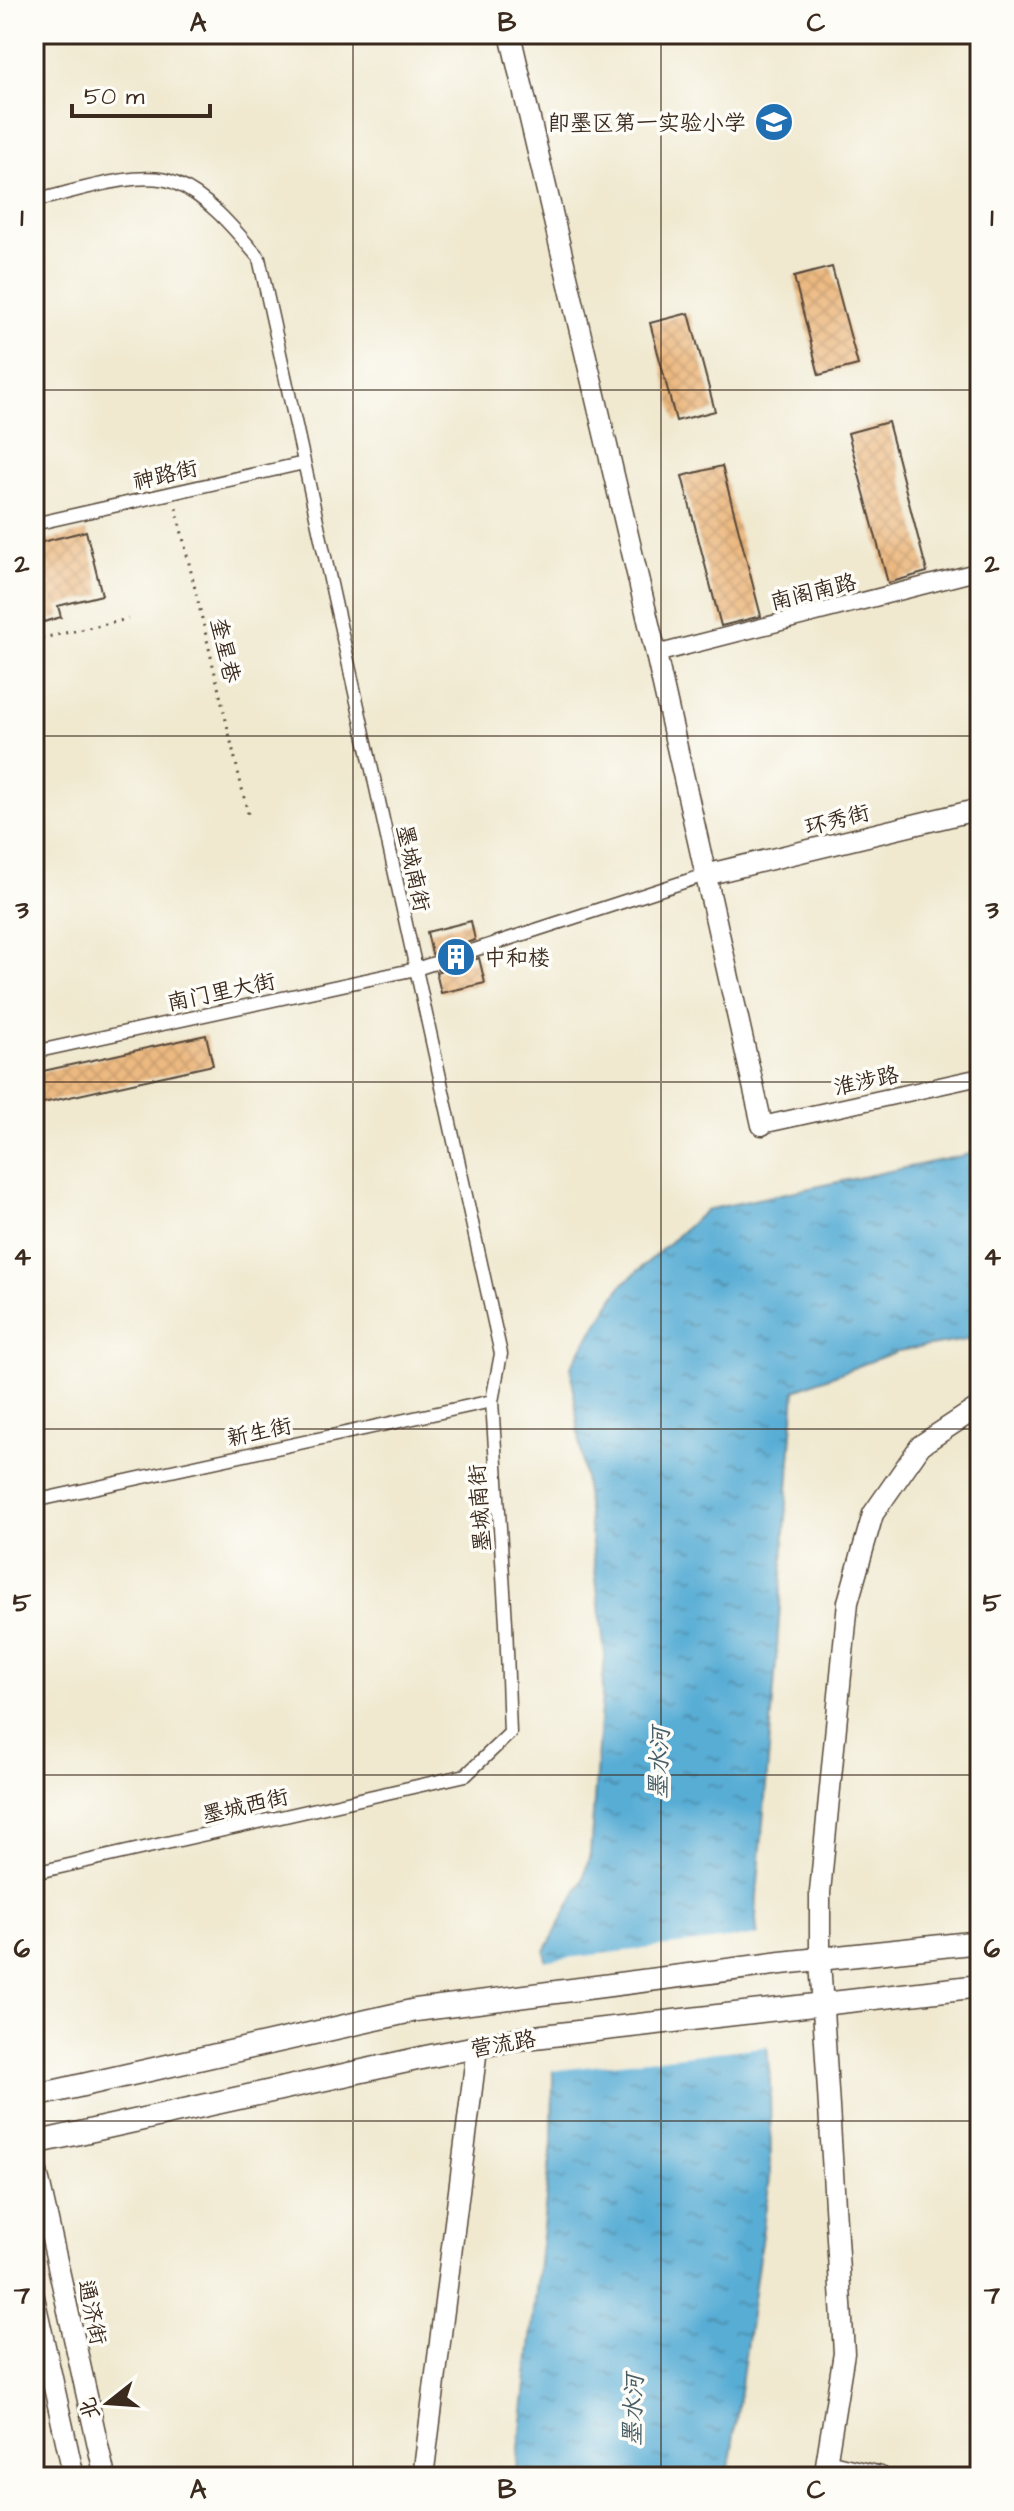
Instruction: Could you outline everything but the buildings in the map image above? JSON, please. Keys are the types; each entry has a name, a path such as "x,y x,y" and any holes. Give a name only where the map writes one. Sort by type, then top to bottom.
{"main road":[{"name":"营流路","path":"34,2096 416,2010 781,1963 980,1942"},
{"name":"营流路","path":"34,2143 517,2039 980,1986"}],"street":[{"path":"510,34 656,654 762,1125"},
{"name":"墨城南街","path":"34,201 132,178 174,182 221,214 259,258 501,1354 492,1401 510,1733 466,1775"},
{"name":"神路街","path":"34,524 304,463"},
{"name":"南阁南路","path":"656,654 980,571"},
{"name":"环秀街","path":"705,875 980,809"},
{"name":"南门里大街","path":"34,1052 416,969 705,875"},
{"name":"淮涉路","path":"762,1125 980,1077"},
{"name":"新生街","path":"34,1501 492,1401"},
{"path":"880,2477 826,2471 844,2353 820,1960 820,1892 848,1602 873,1514 921,1445 980,1406"},
{"name":"墨城西街","path":"34,1873 466,1775"},
{"path":"423,2477 477,2048"},
{"name":"通济街","path":"34,2158 105,2477"},
{"path":"34,2297 74,2477"}],"path":[{"name":"奎星巷","path":"173,493 248,814"},
{"path":"34,640 128,619"}],"water":[{"name":"墨水河","path":"980,1152 980,1338 898,1351 795,1390 756,1919 770,2080 771,2171 728,2477 516,2477 552,2143 553,2075 545,1951 583,1880 590,1854 605,1655 571,1366 621,1286 706,1210"}],"pier":[{"path":"761,1935 771,2046 549,2071 542,1961"}],"place":[{"name":"即墨区第一实验小学","path":"774,122"},
{"name":"中和楼","path":"456,957"}]}
